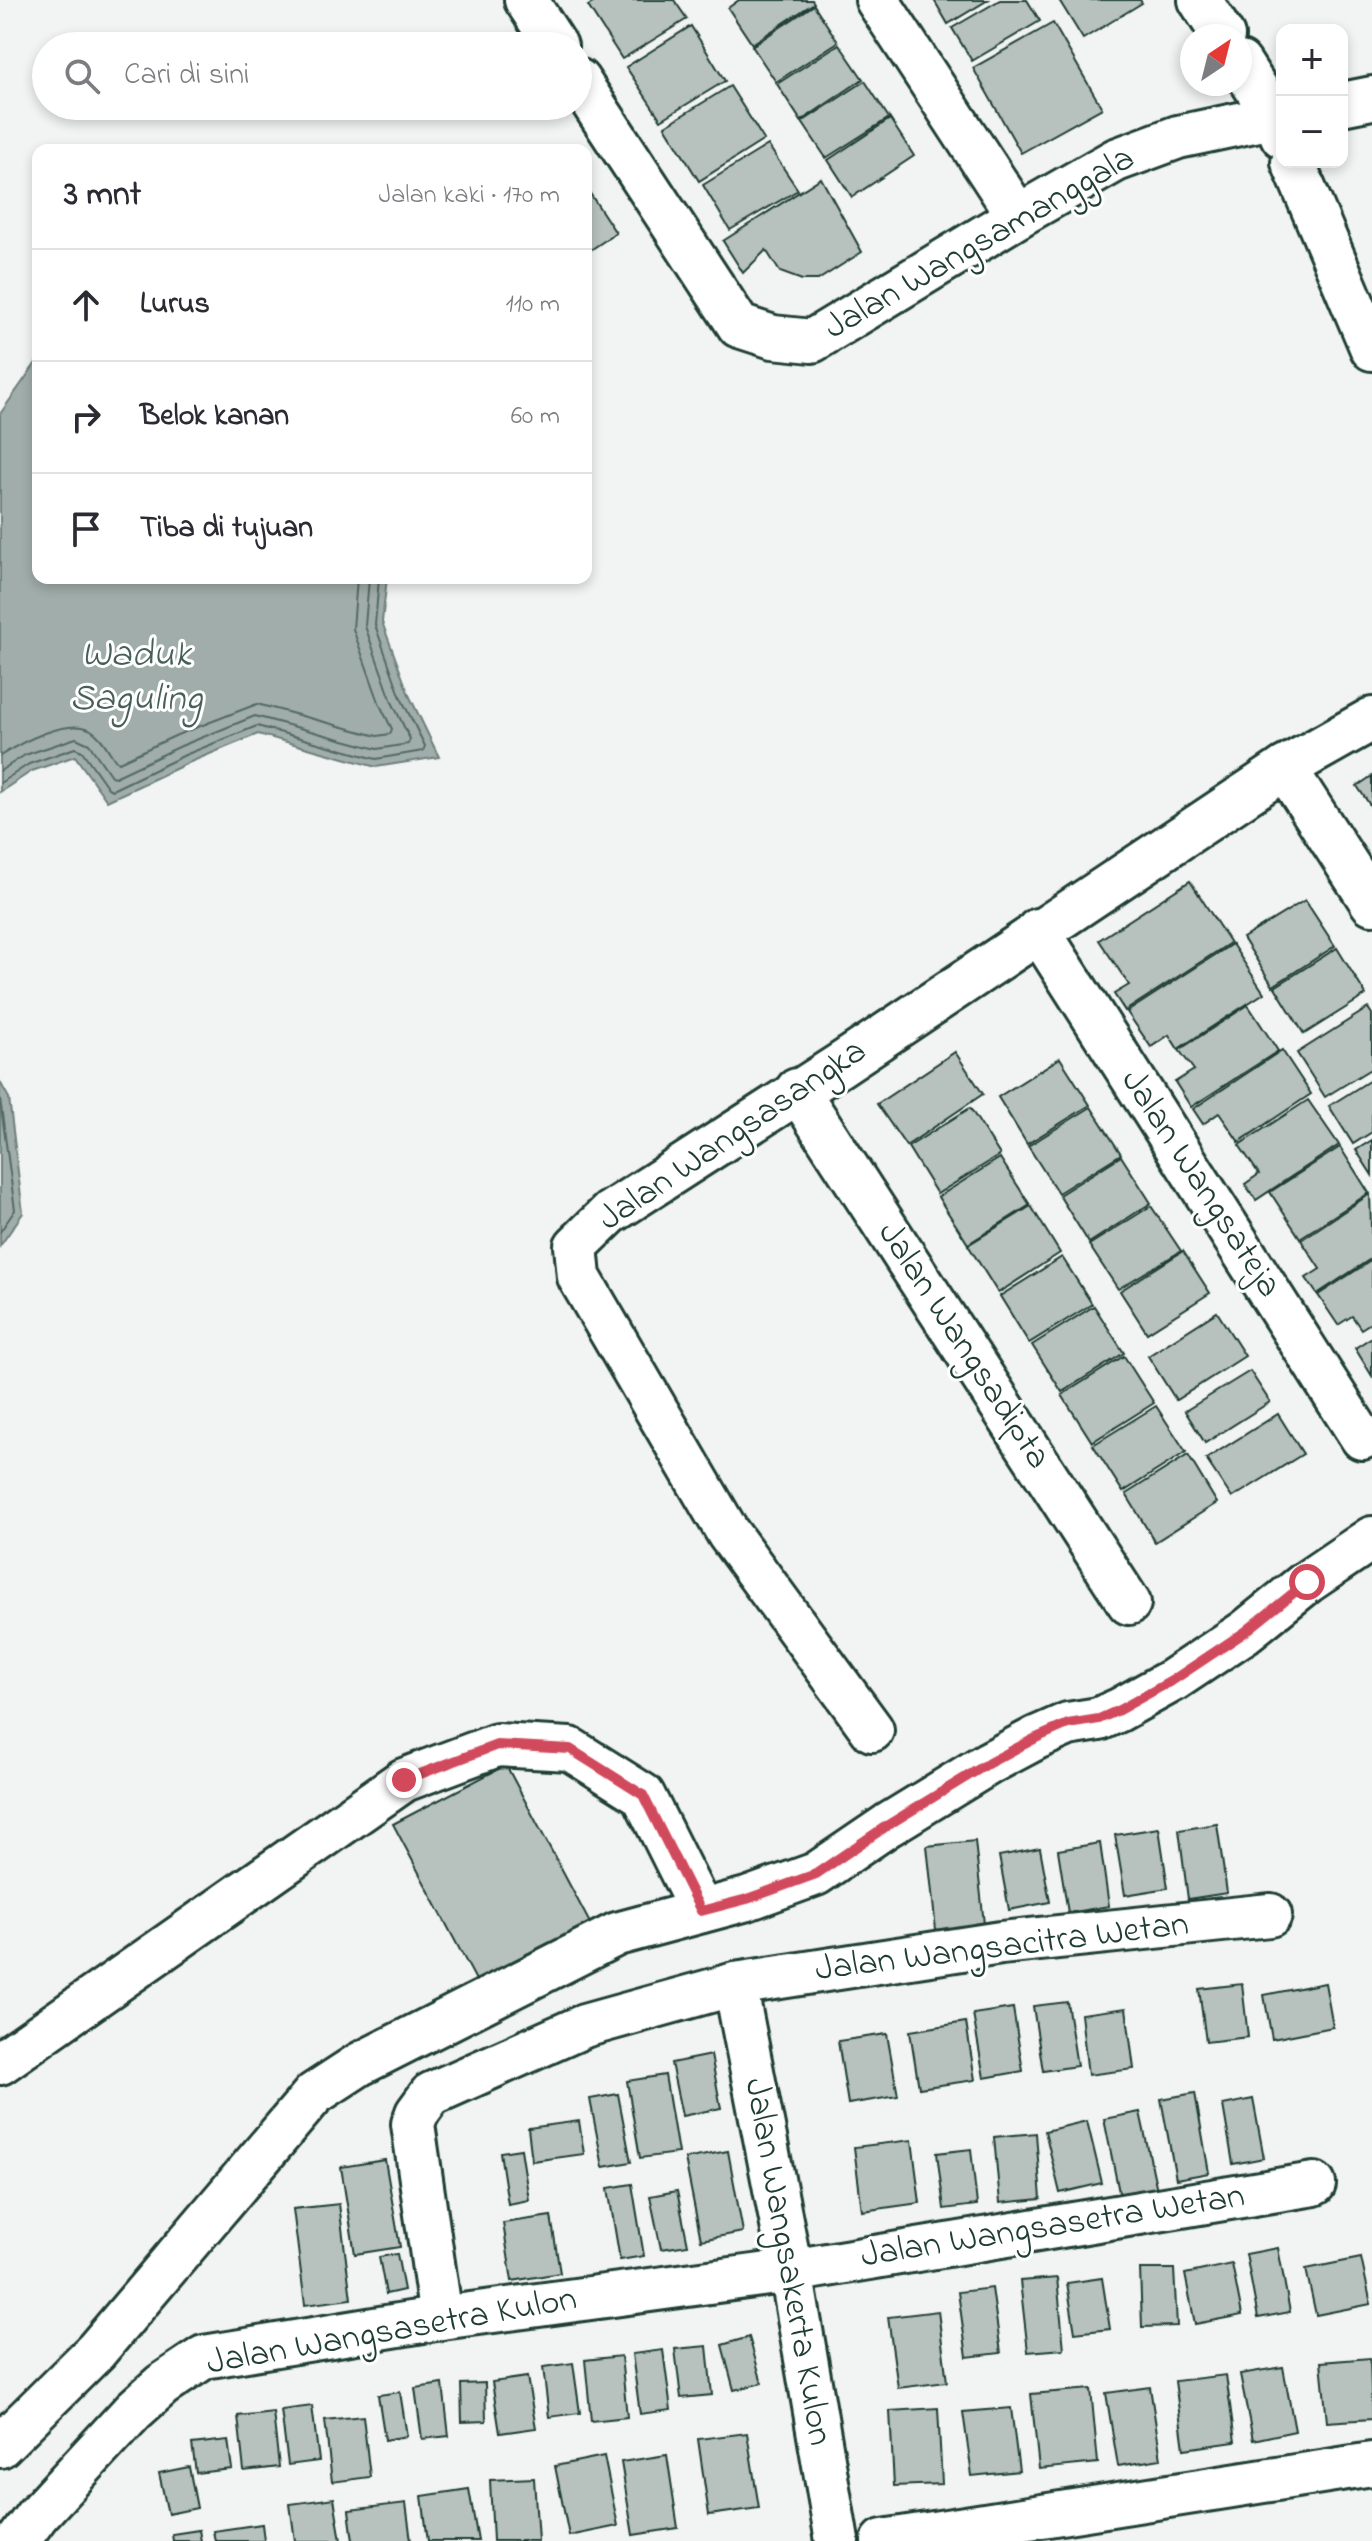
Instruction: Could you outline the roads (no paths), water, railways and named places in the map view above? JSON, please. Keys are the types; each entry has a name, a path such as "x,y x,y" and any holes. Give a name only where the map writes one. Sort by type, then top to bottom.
{"street":[{"path":"526,0 547,32"},
{"path":"877,0 1018,216"},
{"path":"1200,0 1215,24"},
{"path":"1252,81 1276,117"},
{"path":"1348,103 1372,98"},
{"name":"Jalan Wangsamanggala","path":"592,101 739,326 773,337 812,341 1116,160 1178,137 1276,122"},
{"path":"1296,168 1372,349"},
{"name":"Jalan Wangsasangka","path":"872,1730 728,1533 579,1277 576,1246 610,1213 840,1065 1285,768 1372,719"},
{"path":"1285,768 1372,903"},
{"name":"Jalan Wangsateja","path":"1038,930 1362,1438"},
{"name":"Jalan Wangsadipta","path":"797,1090 1129,1603"},
{"path":"0,2446 96,2351 314,2094 360,2064 617,1934 747,1899 816,1874 888,1825 1001,1756 1068,1724 1099,1719 1173,1680 1245,1632 1307,1582 1372,1538"},
{"path":"0,2063 404,1780 497,1745 570,1749 643,1795 701,1911"},
{"name":"Jalan Wangsacitra Wetan","path":"441,2318 413,2124 431,2094 584,2026 735,1984 1001,1943 1270,1915"},
{"name":"Jalan Wangsakerta Kulon","path":"735,1984 791,2271 837,2541"},
{"name":"Jalan Wangsasetra Wetan","path":"791,2271 1314,2184"},
{"name":"Jalan Wangsasetra Kulon","path":"18,2541 37,2515 134,2410 162,2385 204,2357 441,2318 791,2271"},
{"path":"883,2541 1372,2464"}],"water":[{"name":"Waduk Saguling","path":"32,369 32,584 386,584 382,622 409,695 439,757 376,767 258,734 107,801 75,756 32,771 0,792 0,414"},
{"path":"0,1082 9,1098 23,1213 0,1246"}]}
